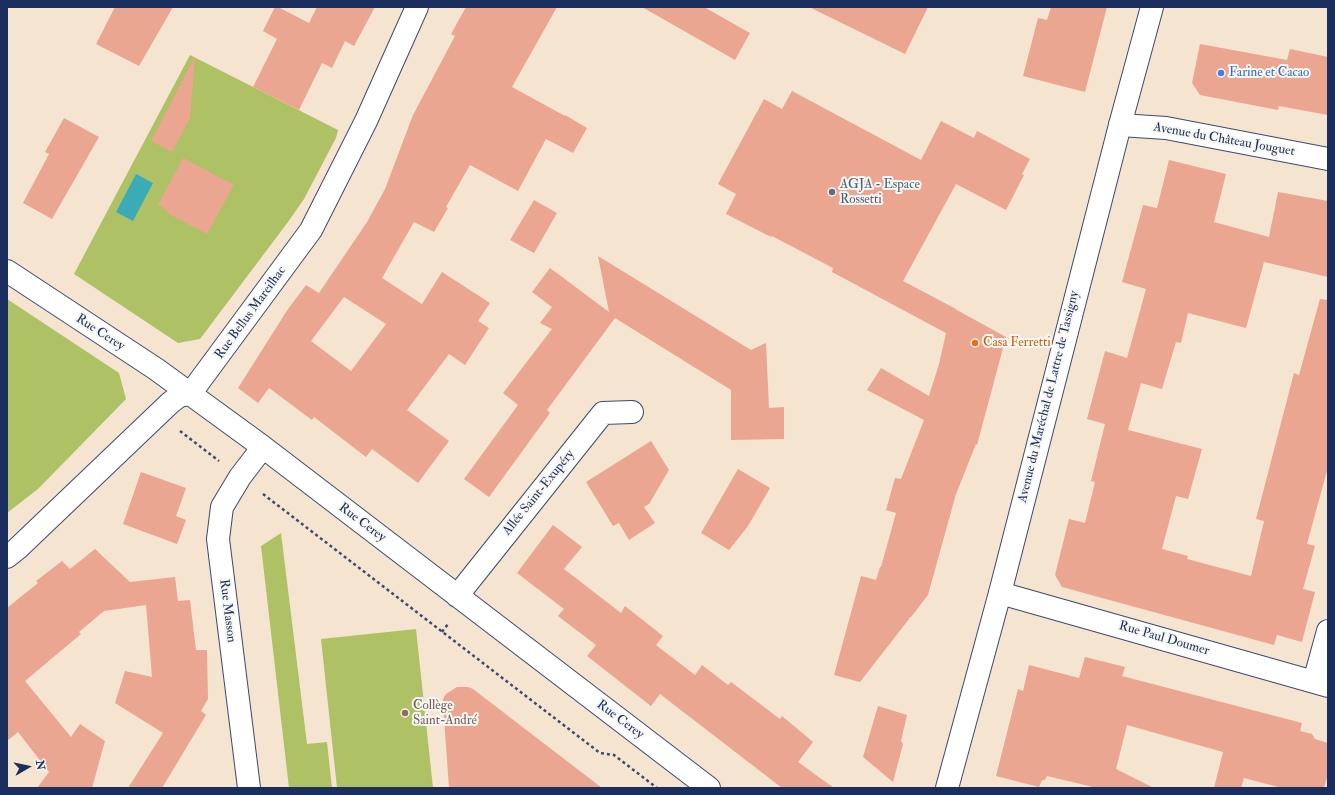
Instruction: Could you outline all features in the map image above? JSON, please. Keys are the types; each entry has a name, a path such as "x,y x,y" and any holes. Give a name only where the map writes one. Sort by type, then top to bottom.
{"street":[{"name":"Rue Bellus Mareilhac","path":"7,557 179,396 190,394 311,230 366,121 417,7"},
{"name":"Avenue du Maréchal de Lattre de Tassigny","path":"947,788 1000,593 1120,125 1152,7"},
{"name":"Avenue du Château Jouguet","path":"1120,125 1166,128 1328,159"},
{"name":"Rue Cerey","path":"7,271 156,369 263,447 709,788"},
{"name":"Allée Saint-Exupéry","path":"457,596 603,413 632,412"},
{"name":"Rue Masson","path":"249,788 218,539 222,507 240,477 263,447"},
{"name":"Rue Paul Doumer","path":"1000,593 1321,684"},
{"path":"1321,684 1328,631"}],"path":[{"path":"159,414 600,752 614,755 657,788"}],"green space":[{"path":"190,55 338,130 336,138 304,199 288,222 200,339 178,343 74,274"},
{"path":"7,299 119,373 126,399 38,489 7,513"},
{"path":"281,533 307,744 327,742 332,788 289,788 261,546"},
{"path":"416,629 433,788 337,788 321,639"}],"water":[{"path":"136,174 153,183 133,221 116,212"}],"building":[{"path":"115,7 173,7 139,66 96,44"},
{"path":"275,7 278,7 309,23 317,7 375,7 354,46 345,41 332,68 322,63 299,110 253,87 277,39 263,31"},
{"path":"466,7 557,7 512,87 587,128 573,153 546,139 518,191 470,165 446,207 448,208 434,232 414,222 382,278 422,304 442,272 490,303 478,321 489,328 465,365 449,354 407,410 449,441 418,483 372,449 366,457 314,417 312,420 269,388 258,403 238,388 288,309 306,285 319,293 367,222 385,189 413,115 455,36 451,34","holes":["344,297 386,324 351,371 311,341"]},
{"path":"642,7 704,7 750,33 735,60"},
{"path":"809,7 928,7 905,54"},
{"path":"1051,7 1107,7 1085,92 1023,76 1038,18 1047,20"},
{"path":"1200,44 1287,60 1290,49 1328,57 1328,115 1279,106 1278,110 1200,95 1192,83"},
{"path":"195,56 190,118 172,152 151,141"},
{"path":"792,91 921,160 941,121 974,138 977,131 1030,159 1022,174 1024,175 1006,210 956,184 903,281 1006,337 977,445 976,444 956,494 928,595 860,682 834,675 861,576 876,580 881,567 896,513 886,510 895,478 901,479 924,420 867,390 881,368 929,396 939,364 946,333 832,272 833,268 726,214 736,194 718,184 764,99 782,109"},
{"path":"64,118 99,137 52,219 23,203 49,154 45,152"},
{"path":"183,158 234,185 207,234 167,213 168,211 158,205"},
{"path":"1169,160 1226,174 1214,222 1269,237 1278,192 1328,201 1328,277 1264,262 1246,328 1188,313 1181,343 1176,342 1162,389 1141,383 1128,430 1202,449 1188,499 1176,496 1162,549 1188,556 1187,559 1251,576 1264,521 1256,519 1294,373 1299,375 1320,299 1328,300 1328,467 1307,544 1315,546 1303,589 1315,592 1302,642 1277,635 1274,645 1062,587 1055,575 1069,519 1085,523 1095,482 1091,481 1105,424 1087,419 1105,351 1127,358 1146,289 1122,282 1143,205 1157,208"},
{"path":"534,200 557,213 534,253 510,240"},
{"path":"598,256 751,350 766,343 769,408 784,407 784,439 731,440 731,390 615,318 547,410 550,413 489,497 464,479 518,405 503,393 552,329 540,323 552,307 532,292 550,268 609,312"},
{"path":"651,441 669,470 649,504 644,507 655,523 629,540 619,523 613,526 586,482"},
{"path":"738,469 770,488 748,526 729,550 701,533"},
{"path":"141,472 186,488 176,516 186,520 177,544 123,524"},
{"path":"553,525 582,547 564,569 621,613 625,606 663,636 656,645 695,675 702,665 728,685 731,682 780,719 782,716 813,742 798,762 834,788 782,788 660,694 651,706 587,656 596,645 558,616 564,609 517,573"},
{"path":"95,549 130,582 175,577 178,601 190,600 196,650 207,650 208,699 201,711 206,715 162,788 128,788 163,733 115,703 125,671 152,677 146,605 104,611 79,632 81,634 25,681 71,737 80,724 105,741 92,788 37,788 49,772 18,732 7,741 7,608 38,583 36,581 62,561 70,569"},
{"path":"1085,657 1125,667 1122,676 1302,723 1300,731 1312,734 1315,739 1328,743 1328,774 1324,788 1282,788 1244,778 1241,788 1214,788 1223,752 1127,725 1116,769 1154,788 1097,788 1047,776 1045,780 1042,780 1039,787 996,776 1018,689 1023,691 1029,665 1079,678"},
{"path":"457,687 468,687 473,689 602,788 449,788 443,699 446,694"},
{"path":"878,706 907,715 901,741 903,744 893,782 863,757"}],"place":[{"name":"Farine et Cacao","path":"1221,73"},
{"name":"AGJA - Espace Rossetti","path":"832,192"},
{"name":"Casa Ferretti","path":"975,343"},
{"name":"Collège Saint-André","path":"405,713"}]}
